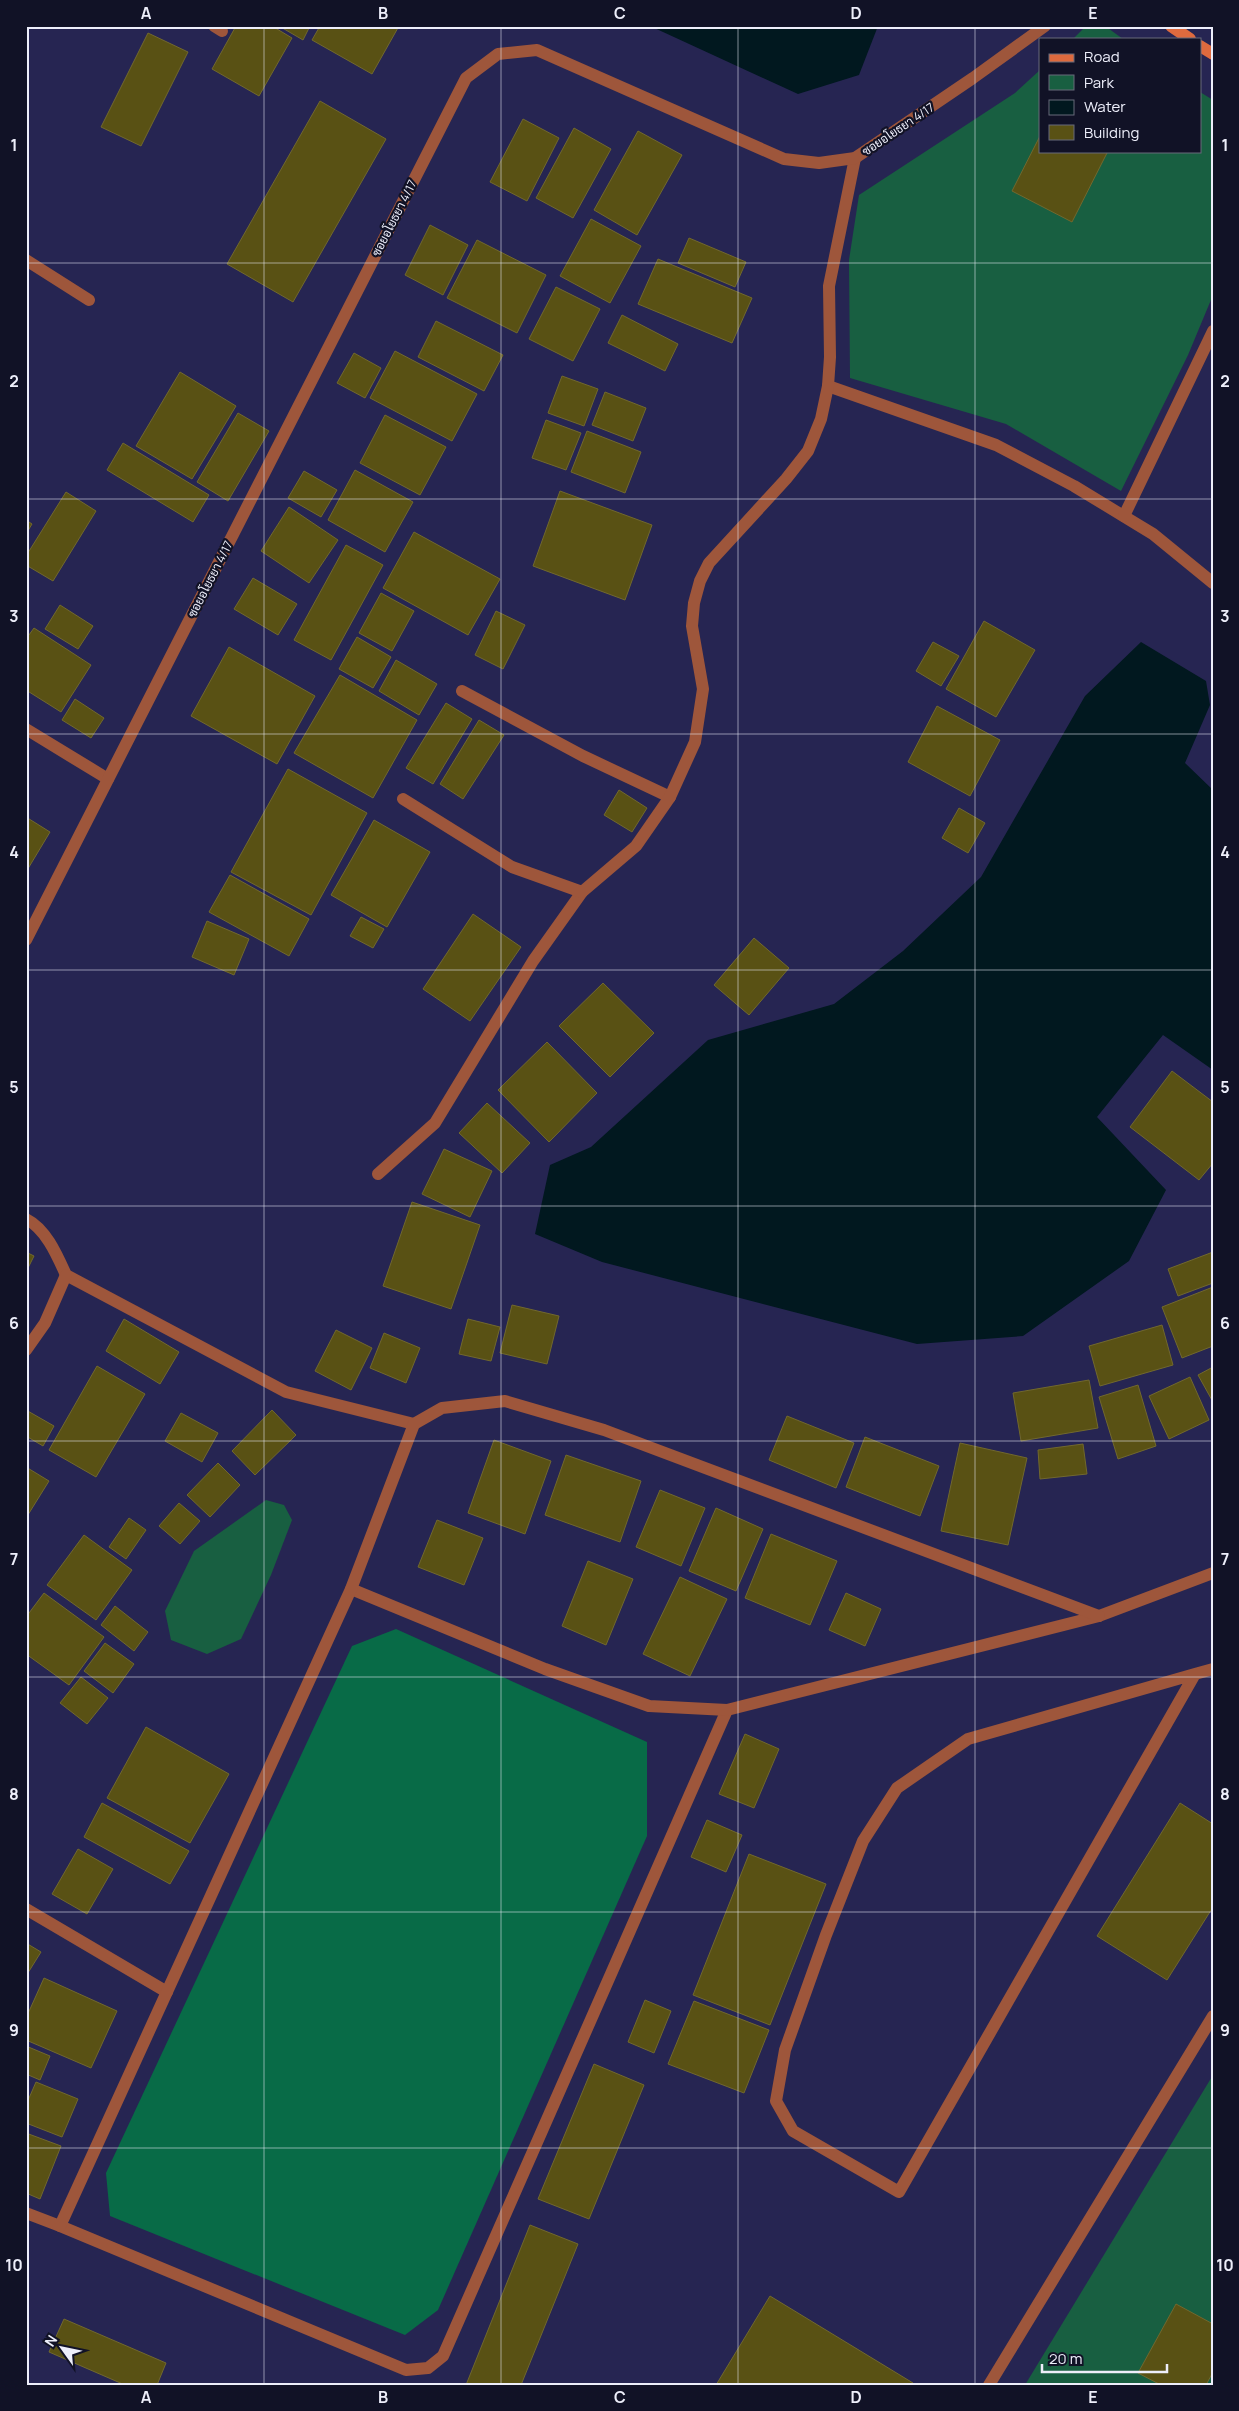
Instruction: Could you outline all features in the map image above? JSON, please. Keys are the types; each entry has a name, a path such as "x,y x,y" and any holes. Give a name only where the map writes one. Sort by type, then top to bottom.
{"street":[{"name":"ซอยอโยธยา 4/17","path":"26,940 466,78 498,54 537,50 784,159 819,164 855,158 1046,26"},
{"path":"1171,26 1189,38"},
{"path":"1202,47 1213,54"},
{"path":"378,1174 435,1123 533,961 582,892 636,846 670,797 695,742 703,689 692,626 694,603 700,581 709,563 786,479 808,451 822,418 828,386 829,286 855,158"},
{"path":"26,260 89,300"},
{"path":"1124,516 1213,331"},
{"path":"828,386 996,445 1074,486 1153,534 1213,583"},
{"path":"462,691 583,756 670,797"},
{"path":"26,729 108,779"},
{"path":"403,799 512,867 582,892"},
{"path":"26,1219 33,1223 55,1250 66,1274 286,1392 414,1424"},
{"path":"26,1350 45,1322 66,1274"},
{"path":"60,2226 351,1589 414,1424 442,1408 505,1401 604,1430 1099,1616"},
{"path":"351,1589 545,1669 649,1706 728,1710 1099,1616 1213,1574"},
{"path":"1195,1674 899,2192 793,2131 776,2101 785,2050 826,1935 863,1841 897,1788 968,1739 1195,1674 1213,1669"},
{"path":"26,2213 406,2370 428,2368 443,2356 728,1710"},
{"path":"26,1909 167,1992"},
{"path":"989,2385 1213,2016"}],"green space":[{"path":"1086,26 1105,26 1122,38 1074,38"},
{"path":"1039,71 1039,152 1202,152 1202,93 1213,100 1213,295 1188,355 1121,491 1006,424 850,378 849,260 859,195 1015,93"},
{"path":"266,1500 284,1505 292,1520 271,1575 241,1639 207,1654 171,1640 165,1611 194,1551"},
{"path":"396,1629 647,1742 647,1836 438,2310 405,2335 110,2216 106,2173 352,1646"},
{"path":"1213,2075 1213,2385 1025,2385"}],"water":[{"path":"650,26 878,26 859,75 798,94"},
{"path":"1141,642 1206,681 1210,705 1185,763 1213,790 1213,1070 1163,1035 1097,1117 1166,1190 1129,1261 1023,1336 917,1344 602,1262 535,1234 550,1165 591,1147 708,1040 834,1004 903,951 981,877 1085,696"}],"building":[{"path":"236,26 272,26 292,38 259,96 212,69"},
{"path":"279,26 310,26 303,40"},
{"path":"320,26 399,26 372,74 312,40"},
{"path":"148,33 188,52 141,146 101,127"},
{"path":"320,101 386,139 293,302 227,264"},
{"path":"523,119 559,138 527,201 490,182"},
{"path":"574,128 611,149 573,218 536,198"},
{"path":"638,131 682,155 637,235 594,210"},
{"path":"1039,138 1039,152 1107,152 1072,222 1012,191"},
{"path":"591,219 641,246 610,303 560,276"},
{"path":"430,225 468,245 443,295 405,275"},
{"path":"689,238 746,262 735,287 678,263"},
{"path":"477,240 546,275 517,333 447,298"},
{"path":"658,259 752,298 732,343 638,304"},
{"path":"556,287 600,309 573,361 529,339"},
{"path":"622,315 678,344 665,371 608,343"},
{"path":"436,321 503,355 484,391 418,357"},
{"path":"395,351 477,394 452,441 370,398"},
{"path":"354,353 381,368 365,398 337,383"},
{"path":"180,372 236,406 192,479 136,446"},
{"path":"562,376 598,389 584,426 548,413"},
{"path":"605,392 646,408 633,441 592,425"},
{"path":"238,413 269,431 228,501 197,482"},
{"path":"385,415 446,447 420,495 360,463"},
{"path":"546,420 581,433 566,470 532,458"},
{"path":"587,431 641,452 625,493 571,472"},
{"path":"123,443 209,495 193,522 107,470"},
{"path":"355,470 413,502 385,552 328,520"},
{"path":"304,471 337,490 321,517 288,498"},
{"path":"560,491 652,525 625,600 533,566"},
{"path":"66,492 96,511 53,581 26,565 26,556"},
{"path":"289,507 338,540 309,583 261,551"},
{"path":"26,520 32,524 26,534"},
{"path":"414,532 500,579 468,635 383,588"},
{"path":"346,545 383,565 331,660 294,640"},
{"path":"253,578 297,604 278,635 234,609"},
{"path":"381,593 414,611 392,651 359,633"},
{"path":"60,605 93,626 78,649 45,629"},
{"path":"496,611 525,625 503,669 475,655"},
{"path":"984,621 1035,650 996,717 946,689"},
{"path":"34,628 91,665 61,712 26,690 26,639"},
{"path":"357,637 391,657 373,688 339,669"},
{"path":"933,642 959,656 941,686 916,671"},
{"path":"229,647 315,696 277,764 191,716"},
{"path":"396,660 437,684 419,715 379,691"},
{"path":"340,675 417,720 373,798 294,753"},
{"path":"75,699 104,718 91,738 62,720"},
{"path":"446,703 472,719 433,784 406,768"},
{"path":"937,706 1000,740 970,796 908,762"},
{"path":"479,720 504,735 463,799 440,784"},
{"path":"288,769 367,813 311,915 231,872"},
{"path":"619,790 647,808 632,832 604,815"},
{"path":"959,808 985,823 968,853 942,838"},
{"path":"26,817 50,832 26,872"},
{"path":"374,820 430,852 387,927 331,895"},
{"path":"230,875 309,919 289,956 209,912"},
{"path":"473,914 521,947 470,1021 423,989"},
{"path":"361,917 384,929 373,948 350,936"},
{"path":"207,921 249,939 234,975 192,957"},
{"path":"754,938 789,968 749,1015 714,985"},
{"path":"603,983 654,1033 610,1077 559,1026"},
{"path":"547,1042 597,1093 549,1142 498,1090"},
{"path":"1172,1071 1213,1102 1213,1163 1199,1180 1130,1127"},
{"path":"487,1103 530,1143 502,1173 459,1133"},
{"path":"444,1149 492,1171 470,1217 422,1194"},
{"path":"412,1202 480,1225 451,1309 383,1286"},
{"path":"26,1252 34,1256 26,1272"},
{"path":"1213,1252 1213,1283 1178,1296 1168,1269"},
{"path":"1213,1287 1213,1346 1182,1358 1162,1307"},
{"path":"512,1305 559,1316 547,1364 500,1353"},
{"path":"124,1319 179,1352 160,1384 106,1351"},
{"path":"468,1319 500,1327 491,1361 459,1354"},
{"path":"1162,1325 1173,1365 1100,1386 1089,1346"},
{"path":"336,1330 372,1348 351,1390 315,1371"},
{"path":"384,1333 420,1348 406,1383 370,1368"},
{"path":"97,1366 145,1394 96,1477 49,1450"},
{"path":"1213,1367 1213,1402 1198,1375"},
{"path":"1190,1377 1209,1420 1169,1439 1149,1396"},
{"path":"1089,1380 1098,1428 1021,1441 1013,1393"},
{"path":"1138,1385 1156,1446 1118,1459 1099,1397"},
{"path":"26,1410 54,1426 43,1446 26,1436"},
{"path":"272,1410 296,1435 255,1475 232,1451"},
{"path":"181,1413 218,1433 202,1462 165,1441"},
{"path":"787,1416 854,1443 836,1488 769,1460"},
{"path":"865,1437 939,1466 920,1516 846,1487"},
{"path":"494,1440 551,1461 525,1534 468,1513"},
{"path":"960,1443 1027,1458 1008,1545 941,1531"},
{"path":"1083,1444 1087,1474 1040,1479 1038,1450"},
{"path":"566,1455 641,1481 620,1542 545,1515"},
{"path":"218,1463 240,1485 210,1517 187,1495"},
{"path":"26,1467 49,1481 26,1518"},
{"path":"660,1490 705,1508 681,1566 636,1547"},
{"path":"179,1503 200,1521 180,1544 159,1526"},
{"path":"716,1508 763,1529 736,1591 689,1571"},
{"path":"129,1518 146,1530 126,1559 109,1547"},
{"path":"437,1520 483,1538 464,1585 418,1567"},
{"path":"771,1534 837,1561 810,1625 745,1598"},
{"path":"84,1535 132,1570 96,1620 47,1585"},
{"path":"588,1561 633,1579 606,1645 562,1626"},
{"path":"680,1577 727,1599 690,1676 643,1654"},
{"path":"44,1593 104,1637 69,1685 26,1654 26,1617"},
{"path":"846,1593 881,1609 865,1646 829,1630"},
{"path":"115,1606 148,1632 134,1651 101,1625"},
{"path":"105,1643 134,1664 113,1693 84,1671"},
{"path":"81,1677 108,1698 87,1724 60,1703"},
{"path":"146,1727 229,1774 190,1843 107,1798"},
{"path":"745,1734 779,1749 754,1808 719,1794"},
{"path":"102,1803 189,1851 170,1884 84,1837"},
{"path":"1180,1803 1213,1824 1213,1907 1167,1980 1097,1936"},
{"path":"707,1820 742,1835 726,1872 691,1857"},
{"path":"78,1849 113,1869 87,1914 52,1894"},
{"path":"749,1854 826,1884 770,2025 693,1995"},
{"path":"26,1943 41,1952 26,1976"},
{"path":"44,1978 117,2011 91,2068 26,2040 26,2018"},
{"path":"645,2000 671,2011 654,2053 628,2042"},
{"path":"694,2001 769,2030 744,2093 668,2064"},
{"path":"26,2046 50,2056 40,2080 26,2074"},
{"path":"594,2064 644,2085 589,2219 538,2199"},
{"path":"36,2082 78,2099 62,2137 26,2123 26,2105"},
{"path":"26,2133 61,2146 40,2199 26,2193"},
{"path":"530,2225 578,2244 521,2385 466,2385"},
{"path":"770,2296 913,2383 912,2385 716,2385"},
{"path":"1176,2304 1213,2324 1213,2372 1206,2385 1161,2385 1138,2373"},
{"path":"64,2319 166,2363 157,2385 125,2385 49,2352"}]}
